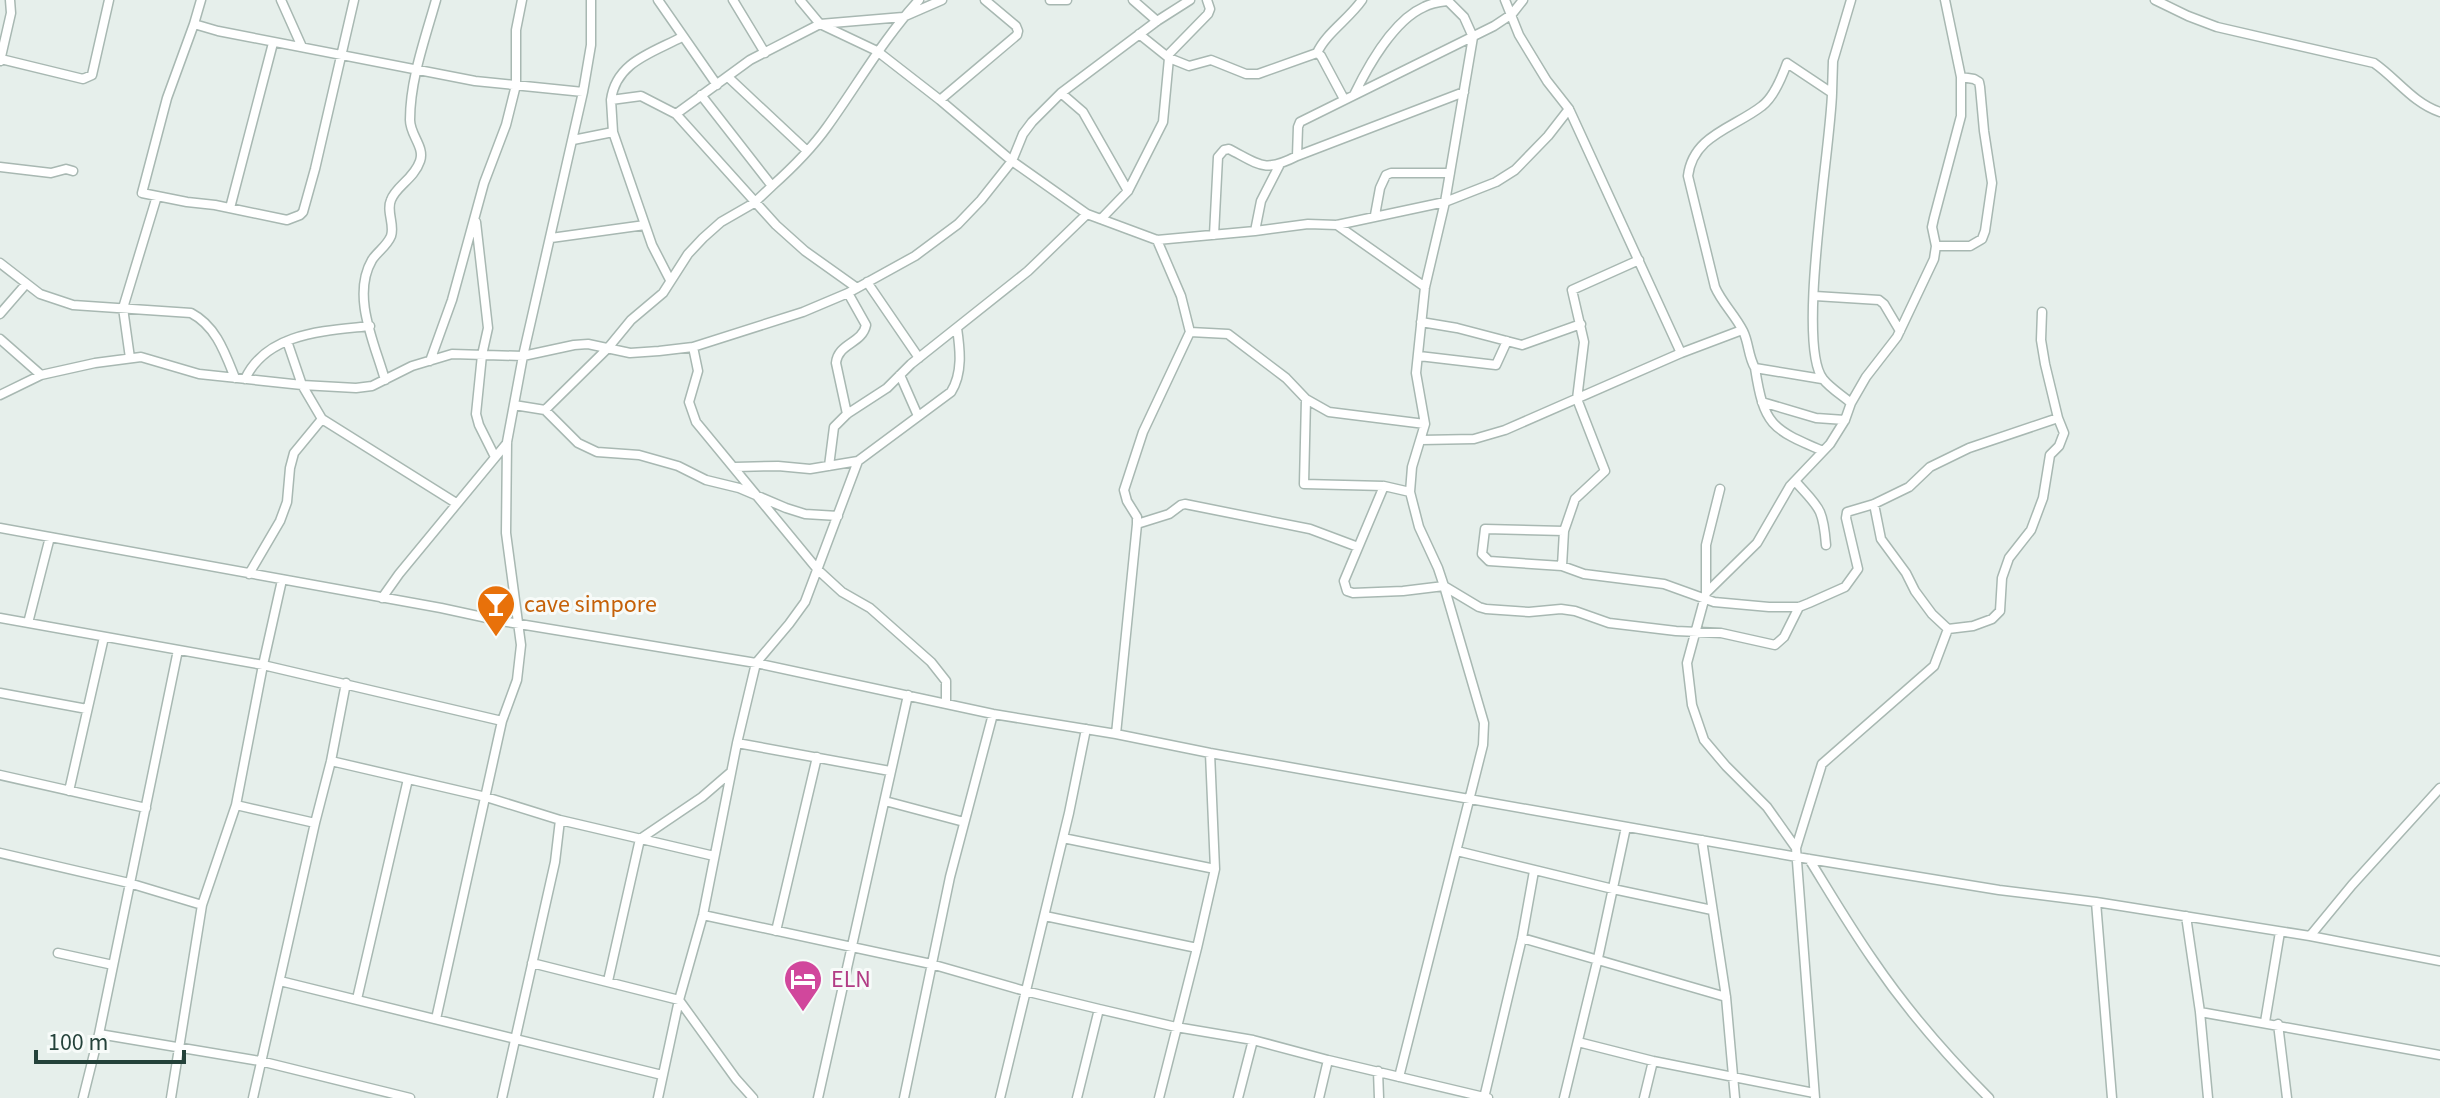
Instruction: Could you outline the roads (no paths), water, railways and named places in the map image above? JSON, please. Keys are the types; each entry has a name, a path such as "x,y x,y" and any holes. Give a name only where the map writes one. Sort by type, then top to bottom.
{"street":[{"path":"10,0 11,13 0,60 83,79 92,75 109,0"},
{"path":"201,0 167,98 142,193 287,220 303,212 354,0"},
{"path":"281,0 302,47"},
{"path":"385,380 363,293 370,262 391,237 390,200 410,180 421,160 421,150 410,122 417,71 436,0"},
{"path":"430,361 452,300 484,183 506,125 516,85 516,30 522,0"},
{"path":"436,1019 502,721 517,680 521,645 506,533 507,442 523,356 583,92 591,45 591,0"},
{"path":"658,0 717,85"},
{"path":"733,0 765,53"},
{"path":"800,0 820,24 877,51 1012,161 1087,214 1157,240 1308,224 1337,225 1445,202 1496,182 1515,170 1569,109"},
{"path":"545,410 608,348 631,320 663,293 688,254 703,238 721,222 754,203 825,130 877,51 919,0"},
{"path":"676,114 765,53 820,24 903,17 942,0"},
{"path":"940,100 1017,35 1016,26 985,0"},
{"path":"1050,0 1067,0"},
{"path":"1133,0 1157,21"},
{"path":"0,395 41,375 141,357 199,374 356,388 372,386 398,371 452,354 523,356 588,344 644,353 693,347 803,312 915,256 958,224 1012,161 1023,134 1061,93 1190,0"},
{"path":"1101,219 1128,191 1163,122 1168,57 1208,14 1207,0"},
{"path":"1139,34 1168,57 1189,66 1211,60 1252,74 1317,53 1325,39 1345,22 1362,0"},
{"path":"1505,0 1519,35 1547,81 1569,109 1681,353"},
{"path":"1297,156 1300,122 1473,37 1512,14 1523,0"},
{"path":"1822,379 1813,332 1815,296 1833,61 1851,0"},
{"path":"1705,596 1757,543 1795,481 1823,451 1845,420 1851,403 1900,331 1926,279 1936,246 1932,227 1961,116 1961,77 1945,0"},
{"path":"2155,0 2217,27 2374,63 2426,107 2440,112"},
{"path":"1354,95 1370,65 1400,24 1420,8 1447,1 1464,17 1473,37 1445,202 1425,287 1416,373 1425,424 1412,467 1410,492 1419,527 1444,586 1484,723 1483,745 1399,1077"},
{"path":"194,24 417,71 583,92"},
{"path":"670,280 652,245 613,132 611,100 613,84 628,67 682,37"},
{"path":"230,208 273,43"},
{"path":"1317,53 1344,99"},
{"path":"1823,451 1789,436 1771,421 1762,402 1742,330 1715,287 1688,176 1689,167 1701,145 1764,105 1787,63 1832,93"},
{"path":"728,77 806,150"},
{"path":"1936,246 1970,246 1982,239 1985,231 1992,183 1980,87 1974,79 1961,77"},
{"path":"1214,235 1220,153 1229,149 1261,165 1279,166 1297,156 1464,92"},
{"path":"1061,93 1083,112 1128,191"},
{"path":"701,95 772,186"},
{"path":"611,100 641,96 676,114 754,203 852,290 866,330 836,356 847,414"},
{"path":"573,140 613,132"},
{"path":"1255,231 1261,201 1279,166"},
{"path":"0,167 51,173 66,169 73,171"},
{"path":"1375,215 1386,175 1450,173"},
{"path":"130,358 123,308 157,196"},
{"path":"829,466 834,427 847,414 876,397 919,358 1028,271 1087,214"},
{"path":"475,217 488,328 476,414 495,457"},
{"path":"551,238 645,225"},
{"path":"1337,225 1425,287"},
{"path":"1116,734 1137,524 1137,517 1124,490 1143,432 1190,332 1181,296 1157,240"},
{"path":"1562,566 1564,531 1575,499 1605,471 1577,399 1584,342 1573,288 1639,260"},
{"path":"0,263 40,294 73,305 191,313 204,320 240,379"},
{"path":"867,282 919,358"},
{"path":"0,314 26,284"},
{"path":"1815,296 1879,300 1900,331"},
{"path":"1874,504 1881,539 1932,614 1948,629 1973,626 1992,619 2000,611 2002,578 2009,558 2031,530 2043,498 2050,455 2059,446 2064,433 2041,340 2042,312"},
{"path":"1421,322 1522,345 1581,324"},
{"path":"240,379 260,358 287,341 308,334 370,326"},
{"path":"735,467 810,469 858,461 951,392 960,357 957,328"},
{"path":"1421,440 1474,439 1505,430 1681,353 1742,330"},
{"path":"1190,332 1228,334 1286,378 1306,399 1329,412 1425,424"},
{"path":"0,339 41,375"},
{"path":"287,341 302,385 322,419 456,503"},
{"path":"1419,356 1496,365 1507,341"},
{"path":"693,347 698,371 689,402 696,422 818,570 842,592 870,608 931,662 946,681 946,703"},
{"path":"1755,368 1822,379 1851,403"},
{"path":"900,375 918,416"},
{"path":"1306,399 1304,484 1384,486 1410,492"},
{"path":"1762,402 1816,418 1845,420"},
{"path":"514,405 545,410 578,443 597,452 639,455 678,466 706,480 739,488 805,514 838,516"},
{"path":"1564,531 1485,529 1482,554 1489,561 1562,566 1584,574 1664,584 1740,606 1799,607 1845,587 1858,569 1846,515 1849,511 1874,504 1909,487 1930,467 1969,448 2058,418"},
{"path":"249,574 280,521 287,502 294,453 322,419"},
{"path":"382,598 507,442"},
{"path":"658,1098 679,1000 703,915 756,663 805,602 858,461"},
{"path":"1795,481 1820,507 1826,545"},
{"path":"1384,486 1344,581 1347,591 1353,593 1444,586 1486,609 1529,612 1561,609 1609,623 1721,633 1775,645 1784,637 1799,607"},
{"path":"1720,489 1706,545 1705,596 1687,663 1692,705 1704,740 1767,807 1797,853"},
{"path":"1137,524 1169,514 1185,504 1310,529 1358,547"},
{"path":"0,528 519,624 756,663 993,714 1626,827 1797,853 1809,859 1999,890 2310,936 2440,961"},
{"path":"28,623 50,537"},
{"path":"171,1098 202,905 236,805 282,580"},
{"path":"0,618 263,665 502,721"},
{"path":"1578,1042 1814,1095 1797,853 1822,764 1934,666 1948,629"},
{"path":"69,791 104,637"},
{"path":"83,1098 178,650"},
{"path":"253,1098 331,761 346,683"},
{"path":"0,693 87,709"},
{"path":"818,1098 908,695"},
{"path":"904,1098 931,964 993,714"},
{"path":"1000,1098 1045,916 1086,729"},
{"path":"737,743 890,771"},
{"path":"1159,1098 1215,869 1210,753"},
{"path":"776,931 817,757"},
{"path":"331,761 714,856"},
{"path":"608,981 640,839 702,797 731,772"},
{"path":"0,775 146,808"},
{"path":"357,999 408,779"},
{"path":"2310,936 2440,788"},
{"path":"885,801 964,822"},
{"path":"236,805 315,823"},
{"path":"502,1098 555,862 560,820"},
{"path":"1564,1098 1626,827"},
{"path":"1063,838 1215,869"},
{"path":"1702,840 1726,997 1735,1098"},
{"path":"1457,851 1712,910"},
{"path":"0,853 129,883 202,905"},
{"path":"1809,859 1872,959 1912,1013 1989,1098"},
{"path":"703,915 931,964 1099,1009 1176,1027 1253,1040 1485,1098 1522,938 1534,871"},
{"path":"2096,902 2112,1098"},
{"path":"1045,916 1197,948"},
{"path":"2186,916 2208,1098"},
{"path":"2265,1022 2280,932"},
{"path":"1522,938 1726,997"},
{"path":"58,953 113,965"},
{"path":"532,963 679,1000 753,1098"},
{"path":"280,981 662,1075"},
{"path":"1077,1098 1099,1009"},
{"path":"2200,1012 2440,1055"},
{"path":"2278,1024 2287,1098"},
{"path":"99,1034 260,1061 410,1098"},
{"path":"1238,1098 1253,1040"},
{"path":"1319,1098 1328,1060"},
{"path":"1644,1098 1653,1061"},
{"path":"1378,1071 1379,1098"}],"place":[{"name":"cave simpore","path":"496,638"},
{"name":"ELN","path":"803,1013"}]}
